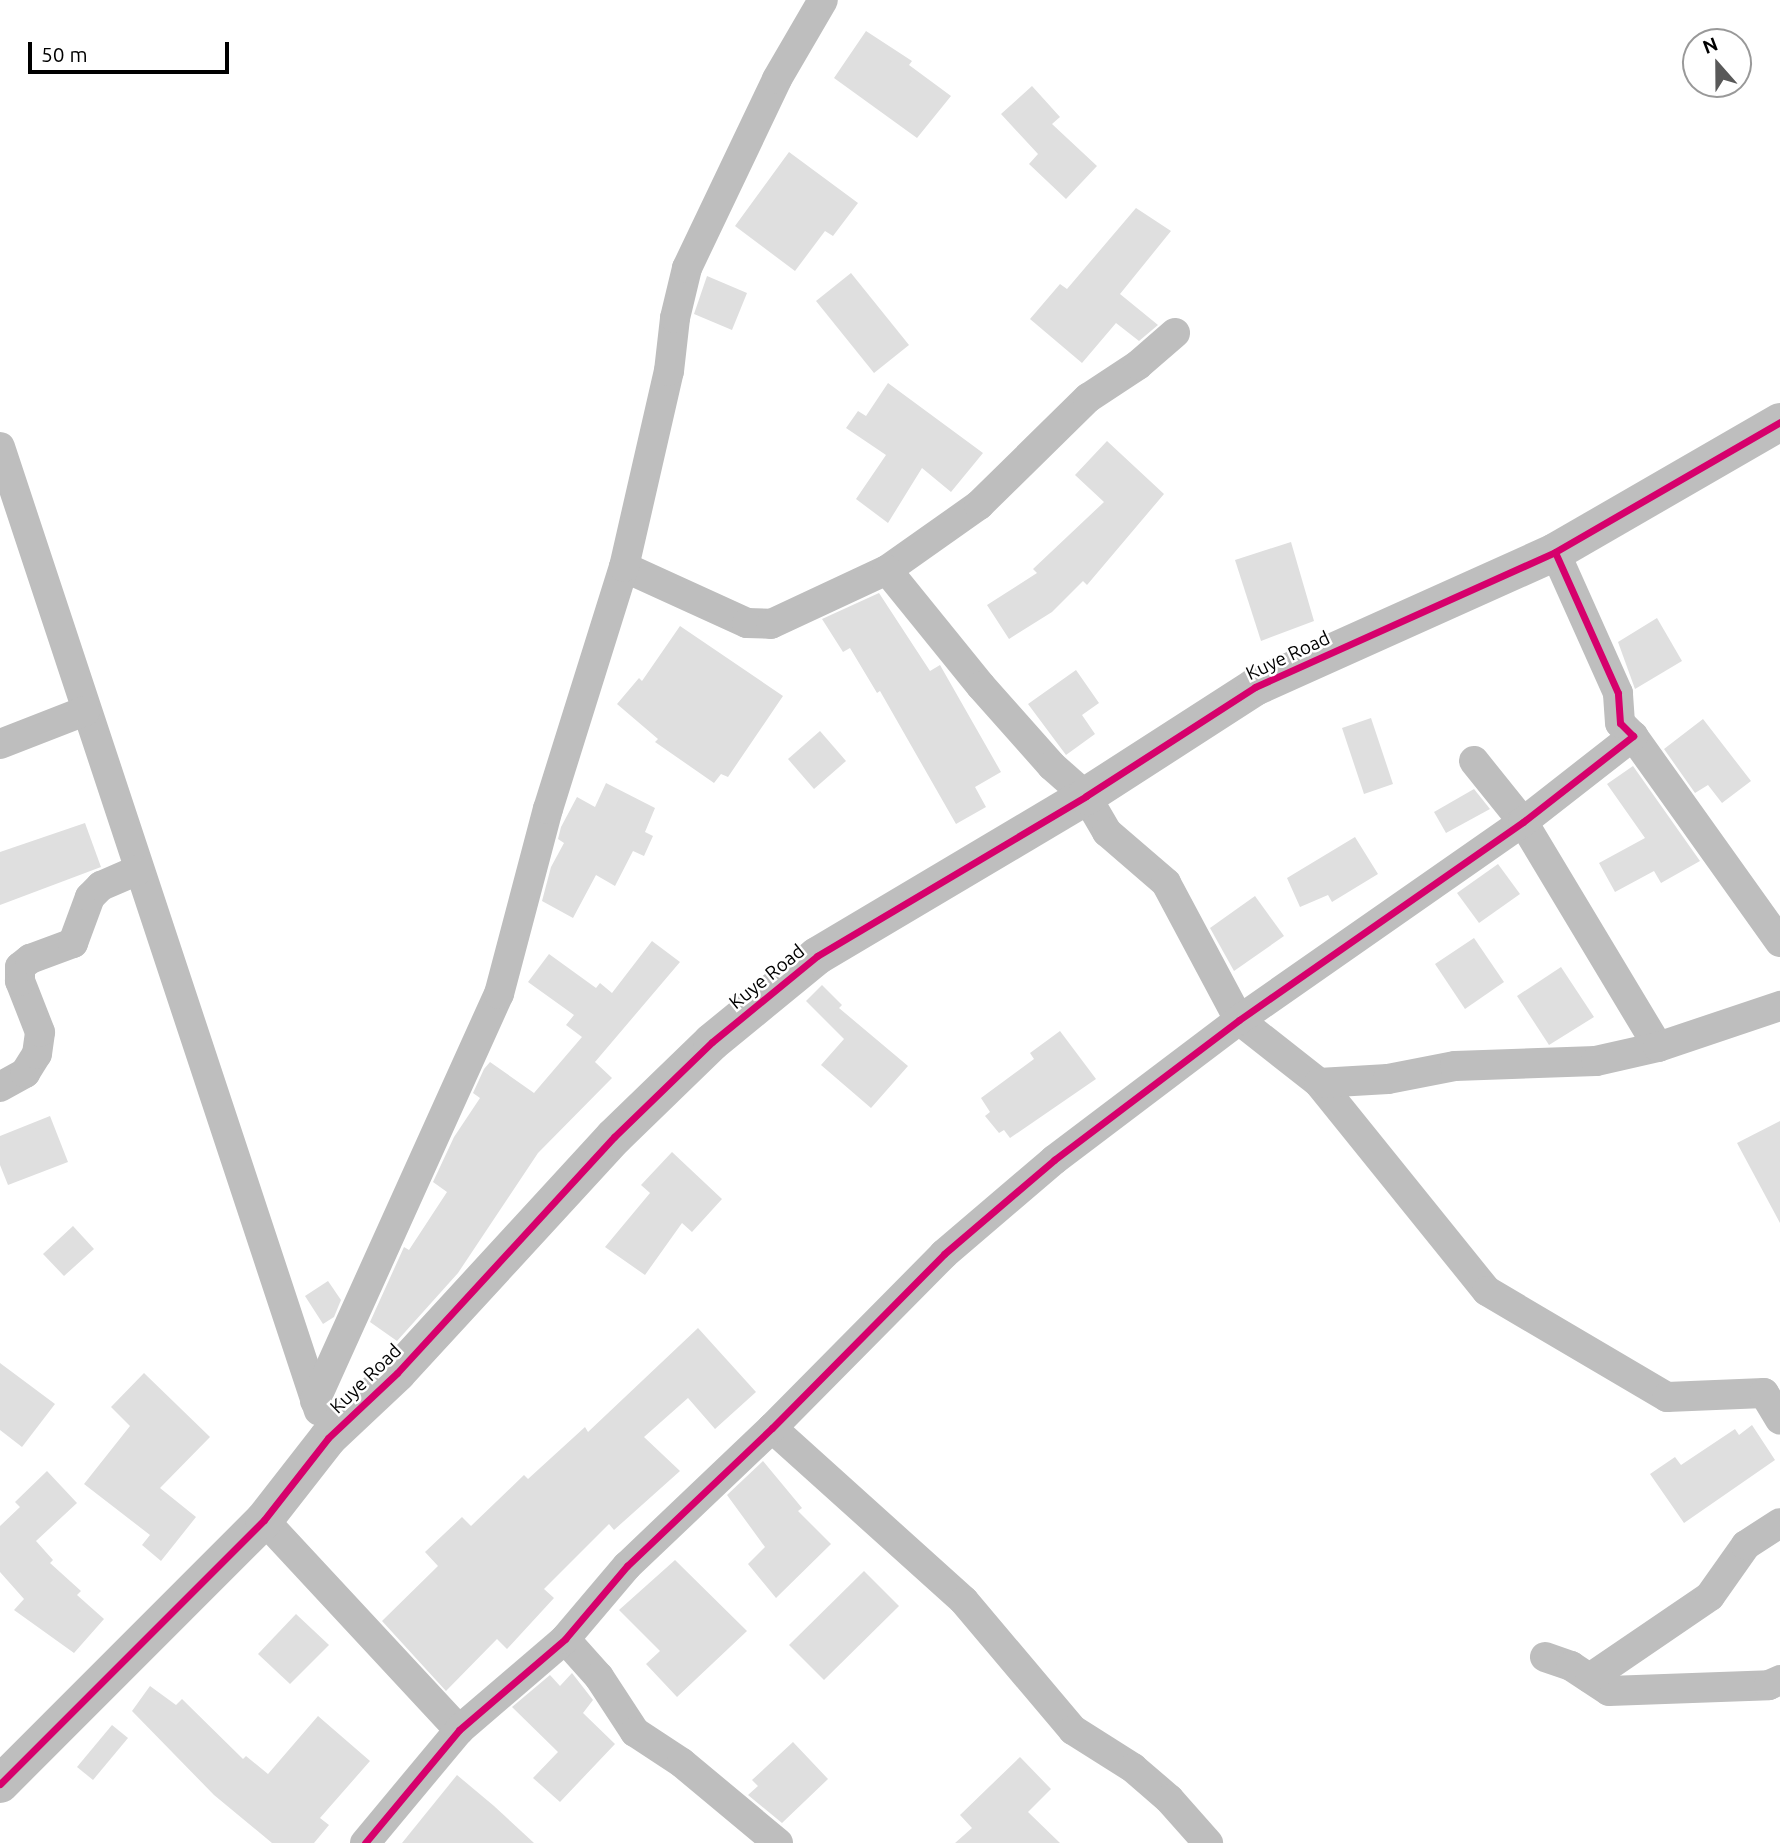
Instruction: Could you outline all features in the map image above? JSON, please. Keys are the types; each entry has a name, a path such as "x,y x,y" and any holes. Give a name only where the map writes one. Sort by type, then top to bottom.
{"street":[{"path":"315,1401 499,994 548,809 624,567 669,371 675,318 687,268 777,79 823,0"},
{"path":"624,567 747,623 771,624 887,570 979,505 1088,398 1175,333"},
{"name":"Kuye Road","path":"0,1784 264,1520 328,1438 397,1373 614,1137 712,1042 817,956 1086,796 1255,687 1555,552 1780,422"},
{"path":"0,447 85,711 328,1438"},
{"path":"1555,552 1618,693 1620,723 1633,736 1780,942"},
{"path":"887,570 981,686 1052,766 1086,796 1107,832 1166,883 1240,1020 1319,1083 1488,1291 1667,1397 1772,1388 1780,1420"},
{"path":"0,744 85,711"},
{"path":"365,1843 459,1730 565,1639 627,1566 772,1428 944,1254 1054,1160 1240,1020 1522,822 1633,736"},
{"path":"1474,761 1522,822 1658,1047"},
{"path":"0,1087 26,1073 37,1054 40,1032 20,981 20,967 30,959 73,943 90,897 102,886 138,870"},
{"path":"1319,1083 1388,1079 1455,1066 1596,1061 1658,1047 1780,1006"},
{"path":"772,1428 964,1601 1073,1730 1133,1768 1208,1843"},
{"path":"264,1520 459,1730"},
{"path":"1590,1678 1710,1597 1746,1545 1780,1523"},
{"path":"565,1639 599,1677 635,1732 682,1763 778,1843"},
{"path":"1545,1657 1590,1678 1609,1691 1769,1685 1780,1679"}],"building":[{"path":"866,31 912,61 909,65 951,96 917,138 834,78"},
{"path":"1032,86 1060,117 1052,124 1097,166 1066,199 1029,164 1038,154 1001,114"},
{"path":"789,152 858,203 833,236 825,231 795,271 735,226"},
{"path":"1136,208 1171,231 1120,294 1158,325 1139,341 1116,323 1082,363 1030,319 1060,284 1067,289"},
{"path":"851,273 909,345 874,373 816,301"},
{"path":"707,276 747,293 732,330 694,314"},
{"path":"888,383 983,453 951,492 922,468 888,523 856,499 886,455 846,428 858,411 866,416"},
{"path":"1107,441 1164,494 1087,585 1083,581 1052,612 1009,639 987,605 1037,573 1033,569 1104,502 1075,475"},
{"path":"1291,542 1314,621 1261,641 1235,560"},
{"path":"879,593 930,671 940,665 1001,772 975,787 986,807 956,824 880,691 877,693 850,648 843,652 822,619"},
{"path":"1657,618 1682,661 1635,689 1618,642"},
{"path":"680,626 783,696 728,777 721,774 714,783 655,742 658,739 617,704 639,678 642,681"},
{"path":"1076,670 1099,703 1082,715 1095,734 1066,755 1028,704"},
{"path":"1371,718 1393,784 1364,794 1342,728"},
{"path":"1703,719 1751,781 1722,803 1708,785 1695,793 1664,749"},
{"path":"820,731 846,761 814,789 788,759"},
{"path":"1633,766 1700,861 1661,883 1654,871 1615,892 1599,863 1645,838 1607,784"},
{"path":"606,783 655,808 645,832 653,836 644,856 633,851 615,886 596,875 573,918 542,901 551,867 564,843 558,839 561,827 577,797 595,807"},
{"path":"1474,789 1490,809 1446,833 1434,812"},
{"path":"85,823 101,867 0,905 0,852"},
{"path":"1355,837 1378,874 1332,902 1328,895 1300,907 1287,878"},
{"path":"1498,864 1520,894 1479,923 1457,893"},
{"path":"1255,896 1284,936 1234,971 1210,928"},
{"path":"1474,938 1504,982 1465,1009 1435,964"},
{"path":"652,941 680,962 595,1062 612,1078 538,1153 458,1273 397,1341 370,1322 404,1247 409,1250 447,1192 433,1182 454,1137 480,1098 473,1093 484,1069 490,1062 534,1093 582,1037 566,1025 574,1015 528,982 549,954 596,988 600,983 612,993"},
{"path":"1561,967 1594,1017 1549,1045 1517,996"},
{"path":"822,985 842,1005 839,1008 908,1066 871,1108 821,1065 844,1039 806,1001"},
{"path":"1060,1031 1096,1079 1010,1138 1004,1130 999,1133 985,1116 990,1112 981,1098 1034,1059 1030,1053"},
{"path":"50,1116 68,1162 8,1185 0,1165 0,1136"},
{"path":"1780,1121 1780,1223 1737,1143"},
{"path":"672,1152 722,1199 692,1232 682,1223 645,1275 605,1247 650,1193 641,1185"},
{"path":"73,1226 94,1249 64,1276 43,1254"},
{"path":"328,1281 341,1300 334,1317 323,1324 305,1296"},
{"path":"698,1328 756,1392 715,1429 688,1398 644,1437 680,1471 614,1530 609,1524 544,1589 554,1598 507,1649 497,1639 446,1691 382,1621 438,1566 425,1552 462,1517 471,1526 524,1475 528,1479 585,1427 588,1432"},
{"path":"0,1363 55,1404 22,1447 0,1430"},
{"path":"144,1373 210,1437 160,1488 196,1517 161,1561 142,1545 150,1535 84,1484 130,1426 111,1407"},
{"path":"1752,1425 1775,1460 1684,1523 1650,1474 1675,1457 1681,1465 1735,1429 1739,1435"},
{"path":"763,1461 802,1508 798,1511 831,1544 776,1598 748,1564 765,1547 727,1495"},
{"path":"47,1471 77,1503 36,1541 53,1560 50,1563 81,1591 77,1595 104,1619 74,1653 14,1610 24,1599 0,1572 0,1526 20,1507 15,1502"},
{"path":"675,1560 747,1631 677,1697 646,1664 660,1651 619,1610"},
{"path":"864,1571 899,1606 824,1680 789,1645"},
{"path":"296,1614 329,1645 290,1684 258,1654"},
{"path":"572,1673 593,1700 583,1713 615,1744 560,1802 533,1778 558,1752 512,1707 550,1675 560,1686"},
{"path":"150,1686 176,1705 182,1699 243,1759 246,1756 268,1774 318,1716 370,1761 320,1818 329,1825 314,1843 272,1843 214,1795 132,1711"},
{"path":"112,1725 128,1738 93,1780 77,1767"},
{"path":"793,1742 828,1779 782,1823 748,1795 758,1786 752,1780"},
{"path":"1020,1757 1051,1789 1028,1812 1060,1843 955,1843 972,1828 960,1815"},
{"path":"457,1775 494,1806 534,1843 402,1843"}],"cycle path":[{"path":"0,1784 264,1520 328,1438 397,1373 614,1137 712,1042 817,956 1086,796 1255,687 1555,552 1780,422"},
{"path":"365,1843 459,1730 565,1639 627,1566 772,1428 944,1254 1054,1160 1239,1020 1523,822 1633,736 1620,723 1618,693 1555,552"}]}
